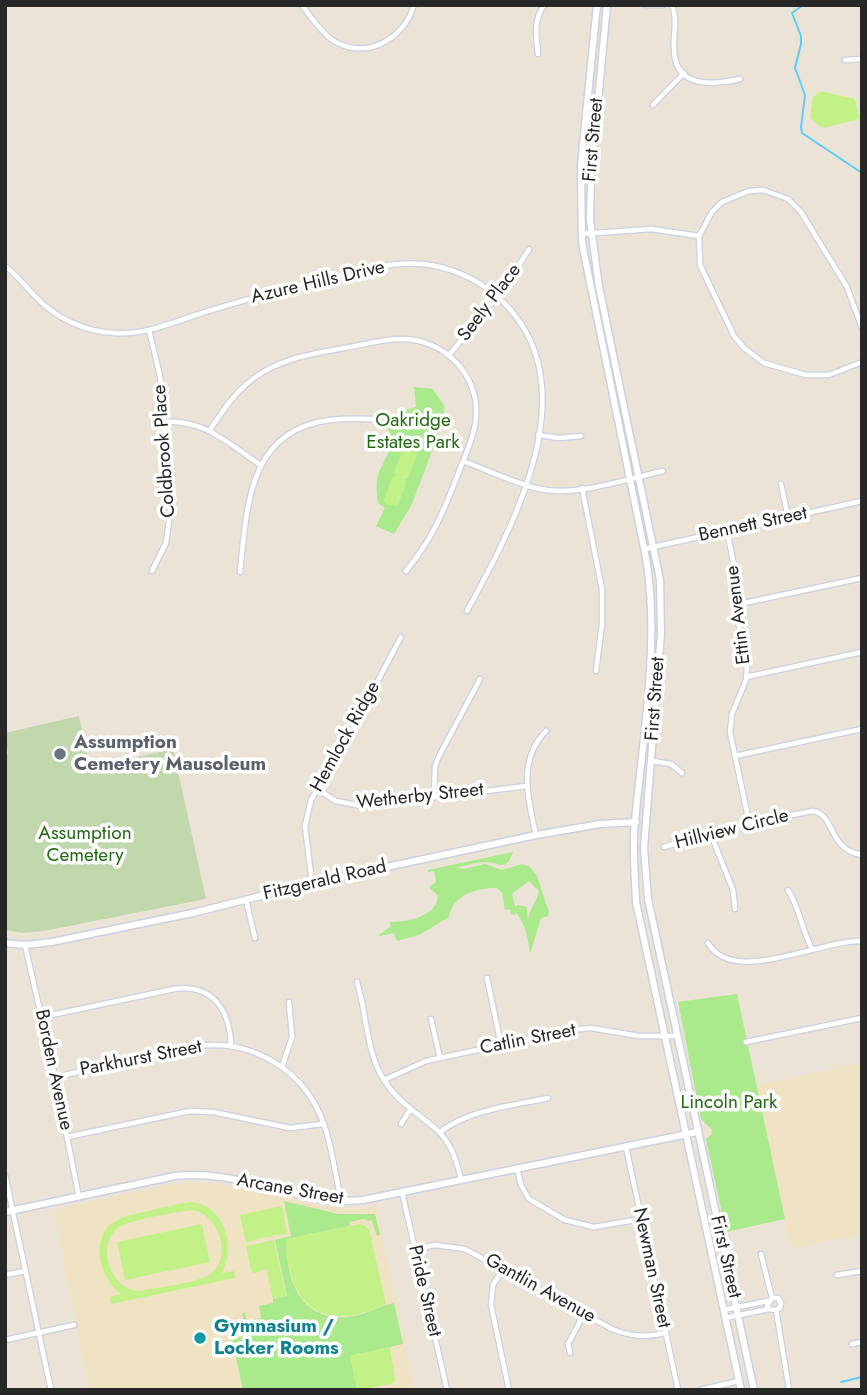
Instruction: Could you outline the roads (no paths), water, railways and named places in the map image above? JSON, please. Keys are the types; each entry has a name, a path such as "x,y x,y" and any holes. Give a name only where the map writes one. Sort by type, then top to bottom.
{"main road":[{"name":"First Street","path":"597,5 581,165 582,234 587,276 650,580 652,611 643,761 635,822 636,902 741,1390"},
{"name":"First Street","path":"607,5 590,189 591,233 599,288 655,546 662,610 652,761 645,822 648,899 754,1390"},
{"name":"Fitzgerald Road","path":"5,943 52,943 536,835 600,824 645,822"},
{"name":"Arcane Street","path":"5,1212 175,1176 196,1174 341,1201 363,1200 697,1132"}],"street":[{"path":"302,5 322,31 333,40 347,47 363,48 380,45 394,38 405,27 414,5"},
{"path":"538,54 534,30 544,5"},
{"path":"646,5 663,5"},
{"path":"672,5 676,23 674,53 684,73 695,81 707,84 740,79"},
{"path":"845,60 862,59"},
{"path":"653,105 684,73"},
{"path":"862,328 847,287 801,212 788,199 763,190 735,195 722,202 704,223 699,236 698,257 703,275 734,337 754,357 774,367 818,376 840,373 862,362"},
{"path":"582,234 651,229 699,236"},
{"name":"Seely Place","path":"449,355 516,271 529,249"},
{"name":"Azure Hills Drive","path":"5,267 47,308 79,326 114,334 149,330 278,289 398,264 424,264 449,269 474,280 497,295 522,324 537,357 543,394 533,463 499,552 467,611"},
{"name":"Coldbrook Place","path":"149,330 160,376 170,523 166,543 152,571"},
{"path":"210,430 227,404 245,385 267,369 291,359 400,339 425,342 449,355 467,376 476,401 475,426 434,534 406,571"},
{"path":"240,572 248,497 261,465 281,442 307,426 332,419 379,419"},
{"path":"164,422 187,422 210,430 261,465"},
{"path":"538,435 559,438 581,436"},
{"path":"463,461 525,484 554,491 582,488 663,471"},
{"path":"780,484 788,517"},
{"path":"582,488 602,589 602,624 596,671"},
{"name":"Bennett Street","path":"644,549 862,501"},
{"name":"Ettin Avenue","path":"726,530 736,576 735,605 746,658 746,677 730,723 734,756 749,822"},
{"path":"735,605 862,578"},
{"name":"Hemlock Ridge","path":"312,883 305,826 307,813 317,789 340,752 401,637"},
{"path":"746,677 862,652"},
{"path":"434,797 435,765 480,679"},
{"path":"734,756 862,729"},
{"path":"536,835 527,786 531,756 546,731"},
{"path":"652,761 671,764 682,773"},
{"name":"Wetherby Street","path":"317,789 336,801 354,806 527,786"},
{"name":"Hillview Circle","path":"664,847 749,822 818,811 824,816 842,847 862,855"},
{"path":"710,832 733,890 735,909"},
{"path":"788,890 798,909 812,949"},
{"path":"246,900 255,938"},
{"path":"708,943 716,955 748,961 781,959 840,942 862,941"},
{"name":"Borden Avenue","path":"25,945 79,1197"},
{"path":"487,978 501,1045"},
{"path":"357,982 373,1053 384,1080 410,1110 439,1132 453,1153 461,1180"},
{"path":"42,1017 190,988 208,995 222,1008 230,1026 231,1046"},
{"path":"282,1067 292,1037 289,1002"},
{"path":"746,1042 862,1018"},
{"path":"432,1019 440,1058"},
{"name":"Catlin Street","path":"384,1080 412,1066 440,1058 591,1028 639,1036 678,1036"},
{"name":"Parkhurst Street","path":"55,1077 194,1047 231,1046 258,1054 282,1067 307,1092 323,1124 341,1201"},
{"path":"439,1132 470,1115 548,1098"},
{"path":"401,1124 410,1110"},
{"path":"67,1137 190,1111 213,1112 290,1128 323,1124"},
{"name":"Newman Street","path":"625,1146 678,1390"},
{"path":"517,1168 521,1185 529,1199 565,1220 594,1227 641,1219"},
{"path":"5,1175 51,1390"},
{"name":"Pride Street","path":"402,1192 447,1390"},
{"name":"Gantlin Avenue","path":"415,1249 435,1245 456,1246 626,1334 643,1336 664,1333"},
{"path":"761,1254 770,1299 769,1309"},
{"path":"503,1269 493,1284 491,1305 509,1390"},
{"path":"5,1275 25,1271"},
{"path":"837,1275 862,1271"},
{"path":"778,1298 781,1303 776,1310 724,1314 736,1307 770,1299 778,1298"},
{"path":"776,1310 789,1389"},
{"path":"570,1353 568,1344 584,1314"},
{"path":"5,1340 74,1325"},
{"path":"852,1344 862,1342"},
{"path":"700,1390 739,1381"}],"waterway":[{"path":"803,5 792,13 801,36 795,68 805,95 802,133 862,173"},
{"path":"841,1382 862,1377"}],"place":[{"name":"Assumption Cemetery Mausoleum","path":"60,754"},
{"name":"Gymnasium / Locker Rooms","path":"200,1338"}],"park label":[{"name":"Oakridge Estates Park","path":"413,432"},
{"name":"Assumption Cemetery","path":"85,845"},
{"name":"Lincoln Park","path":"729,1103"}]}
